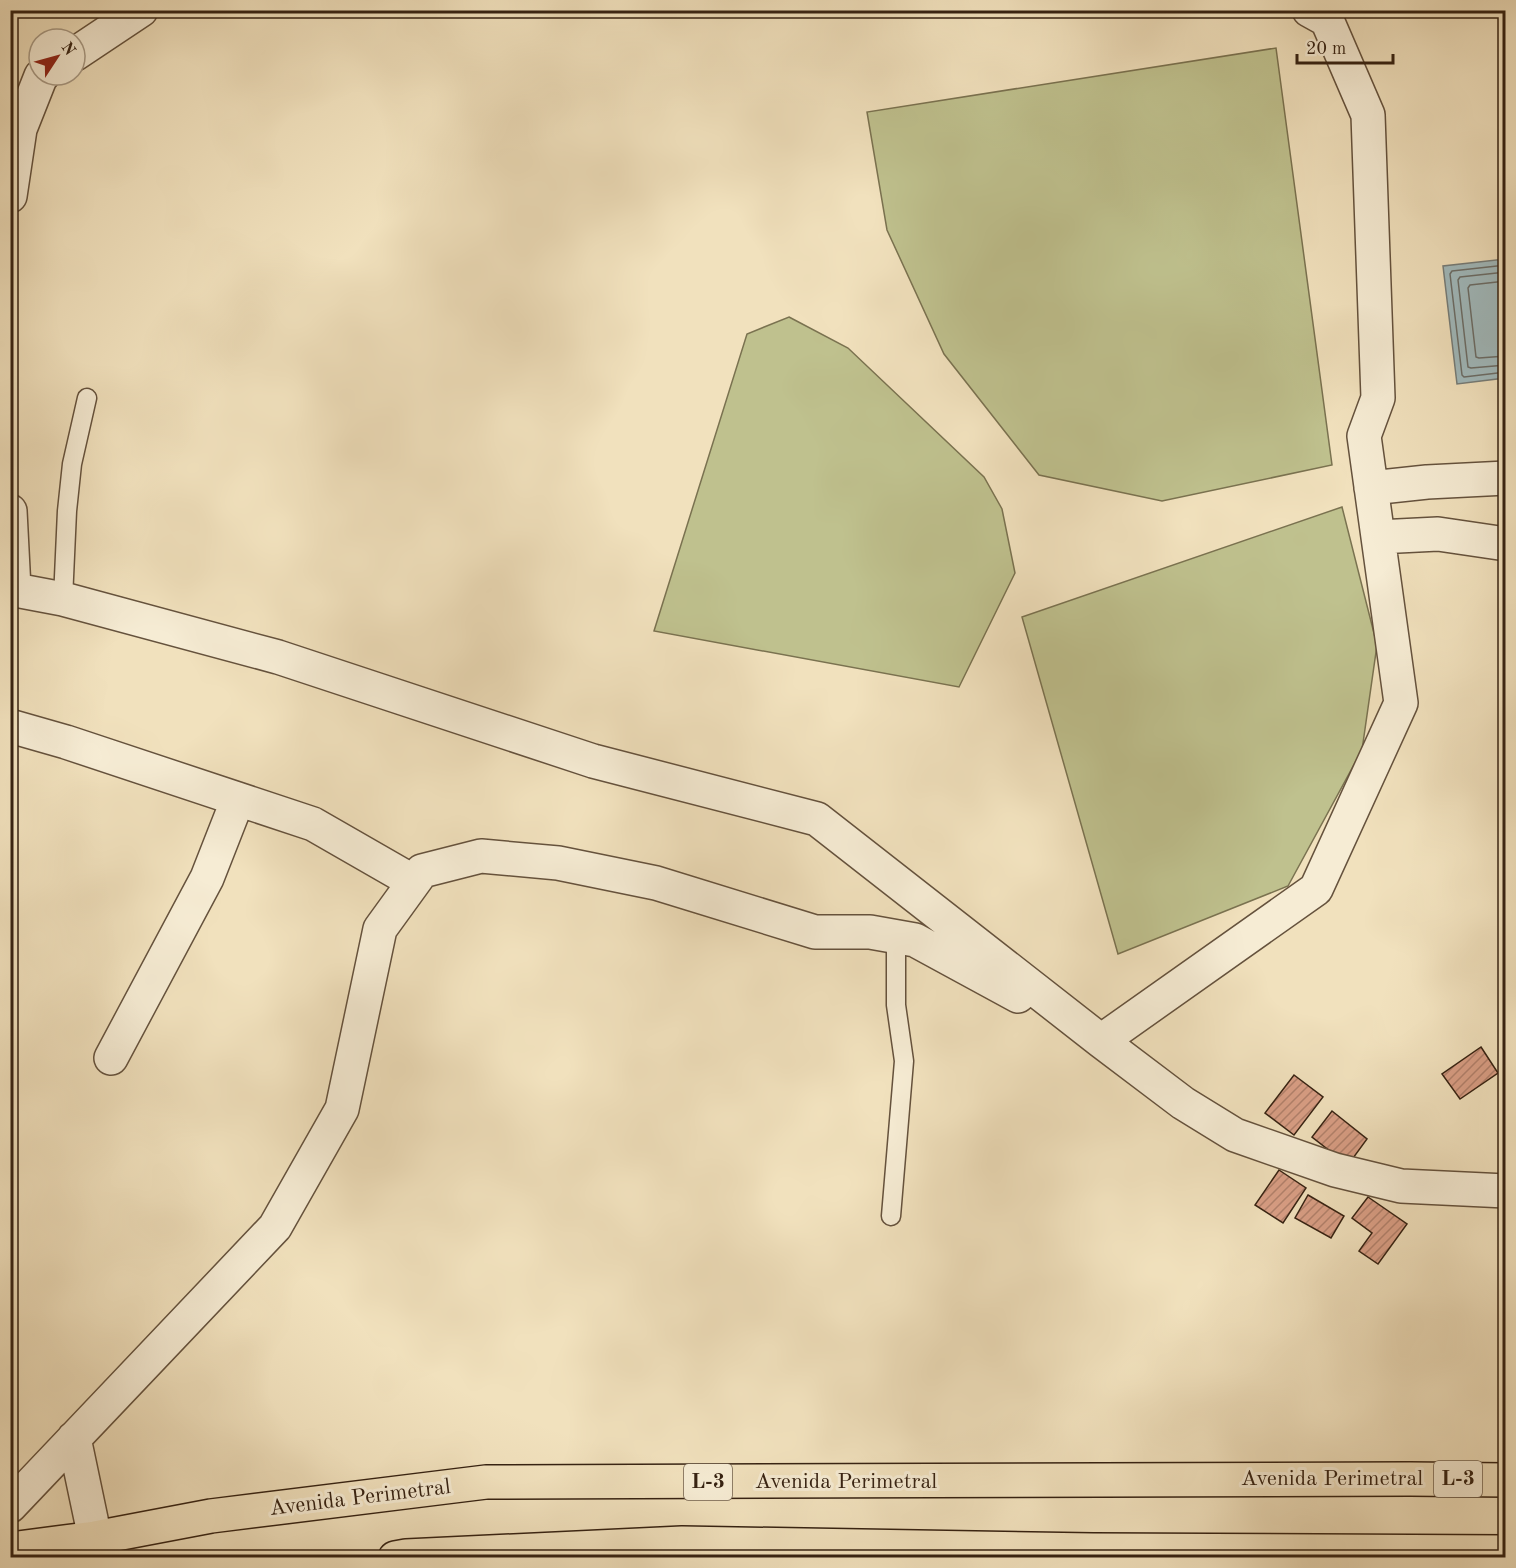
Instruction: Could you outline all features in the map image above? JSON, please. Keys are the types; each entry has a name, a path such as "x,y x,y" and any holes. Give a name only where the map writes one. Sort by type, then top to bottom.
{"highway":[{"name":"Avenida Perimetral","path":"10,1549 95,1538 211,1516 486,1482 1506,1480"},
{"path":"395,1557 682,1543 1105,1550 1506,1552"}],"street":[{"path":"87,46 141,10"},
{"path":"1101,1041 1316,889 1401,703 1364,436 1378,398 1368,115 1327,20 1309,10"},
{"path":"10,196 20,129 37,87"},
{"path":"1371,488 1427,482 1506,478"},
{"path":"10,511 12,589 63,599 278,657 593,761 818,819 1101,1041 1183,1103 1235,1135 1335,1170 1401,1186 1506,1191"},
{"path":"1378,537 1438,534 1506,544"},
{"path":"10,726 66,742 313,824 414,882"},
{"path":"111,1058 207,878 238,799"},
{"path":"10,1506 275,1227 342,1109 380,930 422,871 481,856 558,863 656,883 815,932 870,932 915,940 1101,1041"},
{"path":"10,1480 74,1438"},
{"path":"74,1438 95,1538"}],"lane":[{"path":"63,599 67,511 72,464 87,398"},
{"path":"891,1216 904,1061 896,1005 896,937"}],"green space":[{"path":"1276,48 1332,465 1162,501 1039,475 944,354 887,230 867,112"},
{"path":"789,317 848,348 984,477 1002,509 1015,573 959,687 654,631 747,334"},
{"path":"1342,507 1377,645 1362,750 1288,886 1118,954 1022,617"}],"water":[{"path":"1505,259 1505,378 1457,384 1443,266"}],"building":[{"path":"1481,1047 1498,1073 1460,1099 1442,1074"},
{"path":"1294,1075 1323,1097 1294,1135 1265,1113"},
{"path":"1332,1111 1367,1139 1348,1165 1312,1137"},
{"path":"1279,1170 1306,1188 1283,1223 1255,1205"},
{"path":"1308,1195 1344,1216 1331,1238 1295,1218"},
{"path":"1368,1197 1407,1224 1378,1264 1359,1251 1372,1233 1352,1218"}]}
